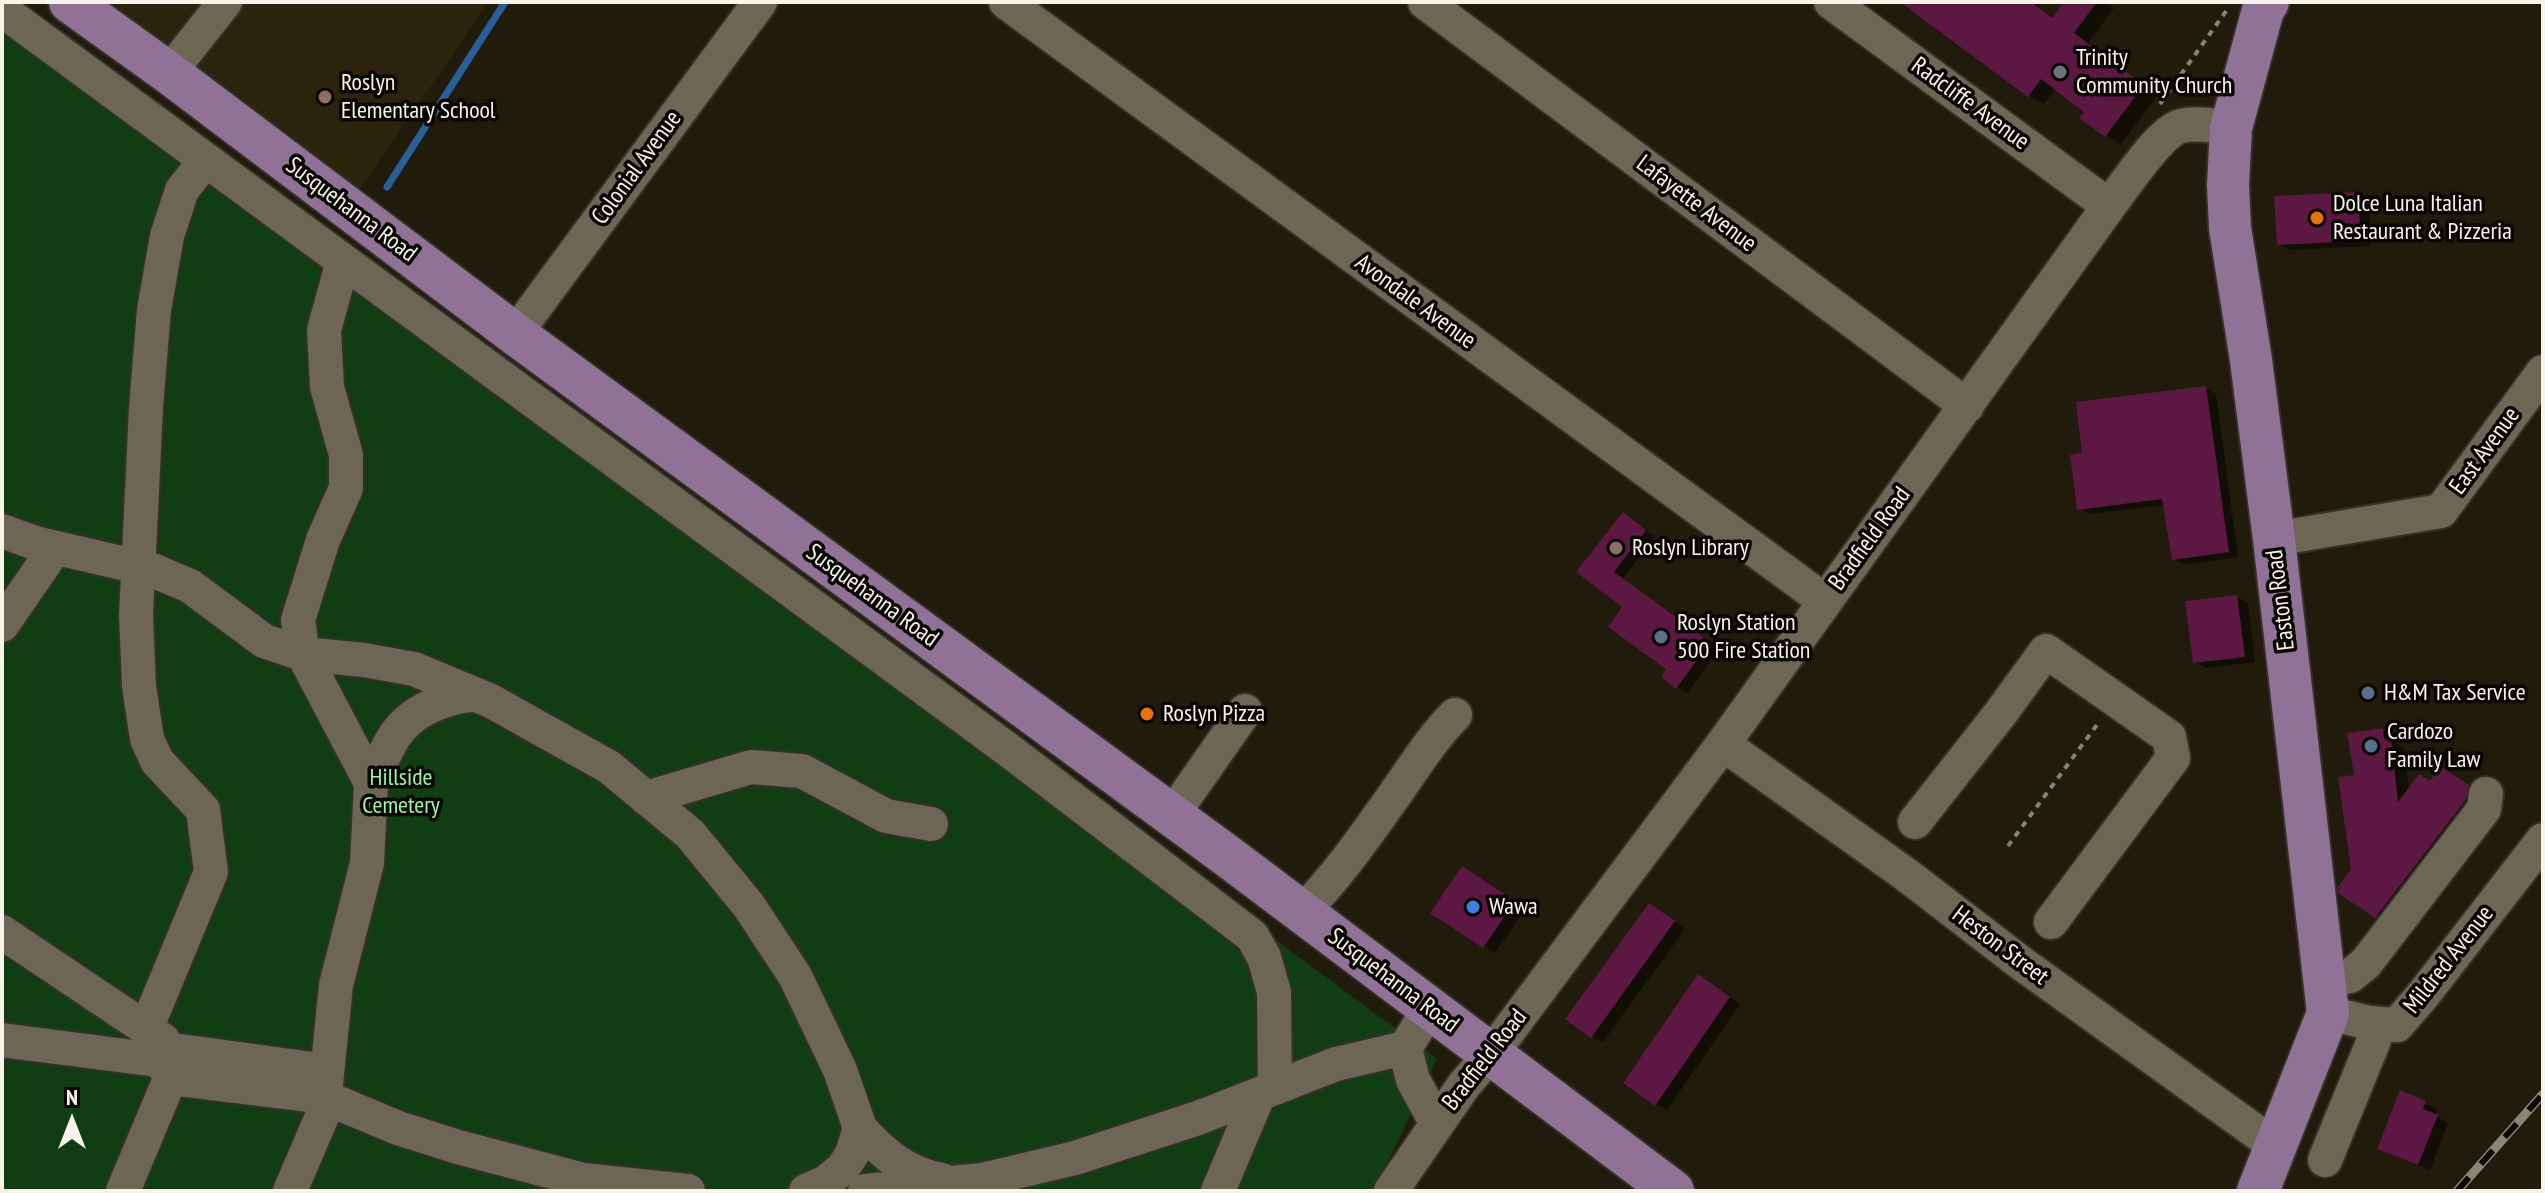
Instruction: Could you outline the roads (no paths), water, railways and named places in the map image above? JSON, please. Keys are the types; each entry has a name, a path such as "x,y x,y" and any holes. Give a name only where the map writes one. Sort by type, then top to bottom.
{"main road":[{"name":"Susquehanna Road","path":"70,2 515,334 1172,815 1673,1191"},
{"name":"Easton Road","path":"2253,5 2231,128 2228,185 2230,228 2274,539 2326,997 2277,1147 2258,1191"}],"street":[{"name":"Colonial Avenue","path":"515,334 760,2"},
{"name":"Avondale Avenue","path":"1006,2 1825,601"},
{"name":"Lafayette Avenue","path":"1425,2 1967,406"},
{"name":"Radcliffe Avenue","path":"1831,2 2109,206"},
{"path":"169,73 220,4"},
{"path":"2,10 1007,749 1252,936 1264,957 1274,992 1267,1091 1218,1191"},
{"name":"Bradfield Road","path":"1391,1191 1464,1085 1491,1054 1723,744 2158,142 2178,126 2200,124 2231,128"},
{"path":"123,1191 164,1054 211,872 203,810 157,761 147,739 139,686 136,615 154,310 167,236 182,190 206,160"},
{"path":"343,261 324,330 327,387 346,455 346,488 323,540 298,620 303,654 371,783"},
{"name":"East Avenue","path":"2274,539 2441,511 2543,372"},
{"path":"2,531 35,543 139,567 190,586 264,641 303,654 414,669 477,695 609,767 690,834 749,906 795,976 840,1070 860,1128 899,1165 927,1178 953,1183"},
{"path":"2,625 55,548"},
{"path":"1915,822 2046,651 2169,737 2173,758 2051,922"},
{"path":"290,1191 323,1114 336,985 367,863 371,783 396,734 412,718 435,704 477,695"},
{"path":"1172,815 1245,711"},
{"path":"1302,912 1357,849 1455,715"},
{"name":"Heston Street","path":"1723,744 2277,1147"},
{"path":"646,798 751,767 802,771 886,816 931,824"},
{"path":"2326,997 2366,963 2484,809 2486,794"},
{"name":"Mildred Avenue","path":"2326,997 2374,1023 2397,1025 2543,840"},
{"path":"2,932 164,1054 177,1079 326,1084 398,1128 458,1147 583,1180 621,1187 688,1191"},
{"path":"865,1191 982,1180 1075,1158 1198,1118 1336,1064 1405,1048 1430,1008"},
{"path":"2325,1160 2374,1040 2374,1023"},
{"path":"2,1040 164,1054"},
{"path":"1405,1048 1413,1080 1437,1124"},
{"path":"806,1191 826,1182 843,1168 852,1154 860,1128"}],"waterway":[{"path":"387,187 505,2"}],"railway":[{"path":"2457,1191 2543,1094"}],"place":[{"name":"Trinity Community Church","path":"2060,72"},
{"name":"Roslyn Elementary School","path":"325,97"},
{"name":"Dolce Luna Italian Restaurant & Pizzeria","path":"2317,218"},
{"name":"Roslyn Library","path":"1616,548"},
{"name":"Roslyn Station 500 Fire Station","path":"1661,637"},
{"name":"H&M Tax Service","path":"2368,693"},
{"name":"Roslyn Pizza","path":"1147,714"},
{"name":"Cardozo Family Law","path":"2371,746"},
{"name":"Wawa","path":"1473,907"}],"park label":[{"name":"Hillside Cemetery","path":"401,792"}]}
